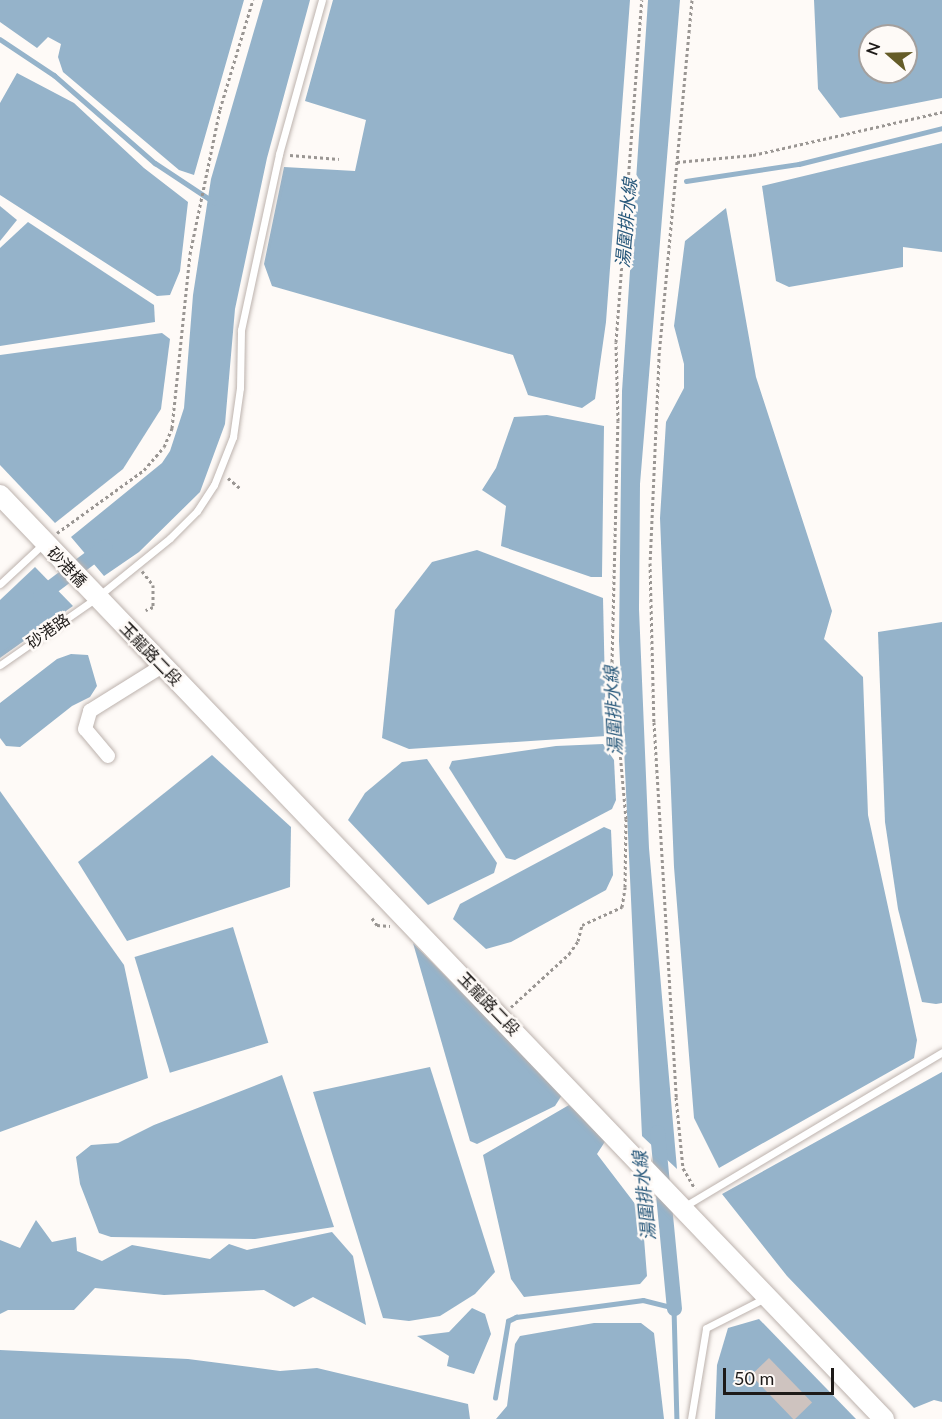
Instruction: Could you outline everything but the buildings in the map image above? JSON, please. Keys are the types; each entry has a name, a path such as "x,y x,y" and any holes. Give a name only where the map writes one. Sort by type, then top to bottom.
{"main road":[{"name":"砂港橋","path":"0,495 93,595"},
{"name":"玉龍路二段","path":"93,595 500,1016 884,1419"}],"street":[{"path":"108,756 86,729 90,711 162,666"}],"lane":[{"name":"砂港路","path":"0,665 137,565 197,511 219,472 233,437 240,388 241,330 279,154 322,0"},
{"path":"0,584 44,543"},
{"path":"683,1208 698,1195 942,1052"},
{"path":"692,1419 706,1328 767,1297"}],"path":[{"path":"44,543 144,470 164,447 172,428 190,254 220,109 254,0"},
{"path":"500,1016 550,975 578,941 582,925 622,907 625,887 626,819 612,662 618,421 616,342 642,0"},
{"path":"692,0 652,460 652,640 676,1097 683,1168 698,1195"},
{"path":"677,162 753,155 942,112"},
{"path":"279,154 339,159"},
{"path":"219,472 240,488"},
{"path":"137,565 153,585 153,607 146,610"}],"water":[{"path":"0,0 244,0 194,175 179,170 63,72 58,57 61,44 48,37 37,48 0,22"},
{"path":"263,0 310,0 267,158 235,309 225,424 200,492 139,552 104,576 71,537 162,463 170,451 184,408 193,295 211,179"},
{"path":"333,0 630,0 606,322 595,399 582,408 528,395 513,355 272,286 264,264 284,167 355,171 366,120 305,101"},
{"path":"648,0 680,0 640,484 639,609 649,848 677,1169 642,1136 619,641 622,391"},
{"path":"814,0 942,0 942,98 840,118 818,89"},
{"path":"17,73 74,103 144,168 188,202 180,271 170,295 157,296 0,195 0,103"},
{"path":"942,143 942,252 903,247 903,267 789,287 776,281 762,186"},
{"path":"0,206 17,220 0,241"},
{"path":"726,208 756,377 832,611 824,639 863,677 868,815 917,1040 914,1058 719,1168 694,1118 674,867 660,518 666,422 684,388 684,364 674,326 685,241"},
{"path":"28,222 154,305 155,322 0,346 0,248"},
{"path":"162,333 170,339 161,409 123,469 55,523 0,465 0,355"},
{"path":"547,415 604,426 602,577 591,577 501,546 506,506 482,490 496,468 514,417"},
{"path":"477,550 603,598 606,736 409,749 382,738 395,610 432,562"},
{"path":"35,567 73,606 0,658 0,600"},
{"path":"942,622 942,1003 936,1004 922,1002 898,909 885,822 878,632"},
{"path":"71,654 88,655 97,686 90,697 72,706 20,747 6,746 0,738 0,703 57,659"},
{"path":"603,744 614,760 616,800 612,809 515,860 506,858 449,768 452,761 556,746"},
{"path":"212,755 291,827 290,887 127,941 78,862"},
{"path":"427,759 497,863 494,873 428,905 348,820 365,793 402,762"},
{"path":"0,791 124,965 148,1078 0,1132"},
{"path":"604,827 611,830 613,875 606,890 511,942 486,949 453,919 460,904"},
{"path":"233,927 268,1043 170,1073 135,957"},
{"path":"413,943 562,1095 555,1106 477,1144 470,1141"},
{"path":"430,1067 495,1272 475,1294 440,1316 409,1321 383,1318 313,1092"},
{"path":"942,1072 942,1402 934,1400 914,1408 787,1276 722,1194"},
{"path":"282,1075 334,1227 255,1239 111,1237 99,1233 80,1184 76,1157 91,1145 118,1143 154,1125"},
{"path":"569,1105 606,1140 597,1154 642,1213 647,1276 640,1284 524,1297 511,1279 483,1155"},
{"path":"36,1220 52,1242 76,1237 77,1251 102,1261 132,1245 210,1259 229,1244 247,1250 332,1232 353,1256 366,1325 313,1297 294,1307 264,1290 164,1295 95,1288 74,1310 8,1310 0,1314 0,1240 20,1248"},
{"path":"472,1308 485,1314 491,1334 474,1374 447,1366 449,1356 417,1336 449,1332"},
{"path":"759,1319 856,1419 715,1419 717,1365 728,1328"},
{"path":"594,1323 641,1323 654,1333 664,1419 496,1419 507,1406 515,1344 520,1336"},
{"path":"0,1350 188,1359 280,1371 317,1368 468,1404 470,1419 0,1419"}],"waterway":[{"path":"0,39 54,75 155,163 214,202"},
{"path":"686,181 799,164 942,128"},
{"path":"40,595 105,546"},
{"name":"湯圍排水線","path":"657,1132 674,1308"},
{"path":"495,1398 508,1321 516,1317 643,1300 674,1308 677,1419"}]}
